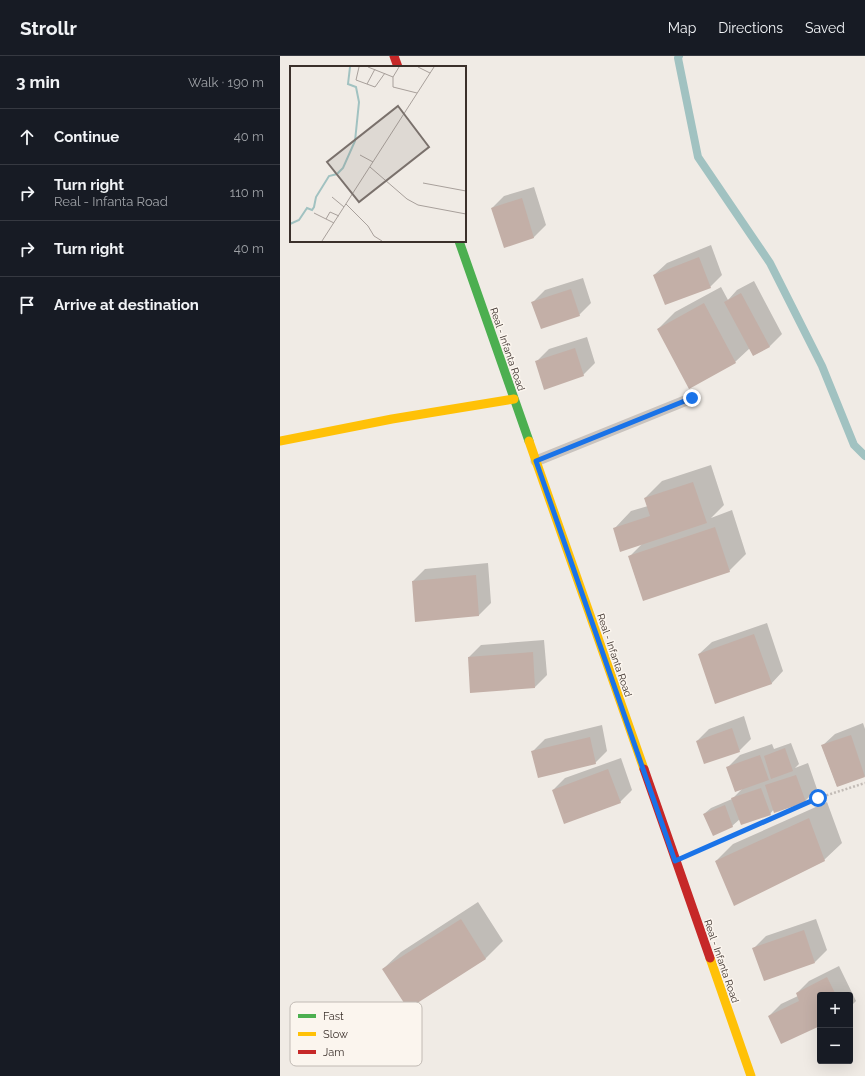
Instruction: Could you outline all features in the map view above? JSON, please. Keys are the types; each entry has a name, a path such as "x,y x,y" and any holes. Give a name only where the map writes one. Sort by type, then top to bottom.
{"main road":[{"path":"394,56 398,66"},
{"name":"Real - Infanta Road","path":"459,242 751,1076"},
{"path":"280,441 392,419 514,399"}],"lane":[{"path":"536,461 692,398"}],"path":[{"path":"675,861 818,798 865,783"}],"building":[{"path":"522,198 534,238 504,248 491,208"},
{"path":"699,257 711,288 665,305 653,275"},
{"path":"571,289 580,316 541,329 531,302"},
{"path":"741,293 770,347 753,356 724,302"},
{"path":"704,303 736,363 689,389 657,329"},
{"path":"575,348 584,376 544,390 535,361"},
{"path":"693,482 707,523 620,552 613,528 650,516 644,498"},
{"path":"715,527 730,572 643,601 628,556"},
{"path":"476,575 479,616 415,622 412,581"},
{"path":"754,634 772,684 715,704 698,654"},
{"path":"533,652 535,688 470,693 468,657"},
{"path":"732,728 740,752 704,764 696,741"},
{"path":"851,735 865,777 837,787 821,745"},
{"path":"590,737 596,764 538,778 531,751"},
{"path":"785,748 793,771 771,779 764,756"},
{"path":"760,755 769,780 735,792 726,767"},
{"path":"608,769 621,803 564,824 552,790"},
{"path":"796,775 806,802 774,813 765,785"},
{"path":"761,788 771,815 741,825 731,798"},
{"path":"725,805 733,827 713,836 703,814"},
{"path":"809,818 825,861 734,906 715,861"},
{"path":"461,919 486,959 419,1002 403,1002 382,969"},
{"path":"804,930 815,963 764,981 752,948"},
{"path":"827,977 834,992 817,992 817,1027 781,1044 768,1016 799,1001 796,993"}],"waterway":[{"path":"679,56 678,58 698,157 770,263 822,366 854,445 865,456"}],"traffic: fast":[{"path":"459,242 529,441"}],"traffic: slow":[{"path":"280,441 392,419 514,399"},
{"path":"529,441 644,769"},
{"path":"710,958 751,1076"}],"traffic: jam":[{"path":"394,56 398,66"},
{"path":"644,769 710,958"}],"route":[{"path":"692,398 536,461 675,861 818,798"}]}
